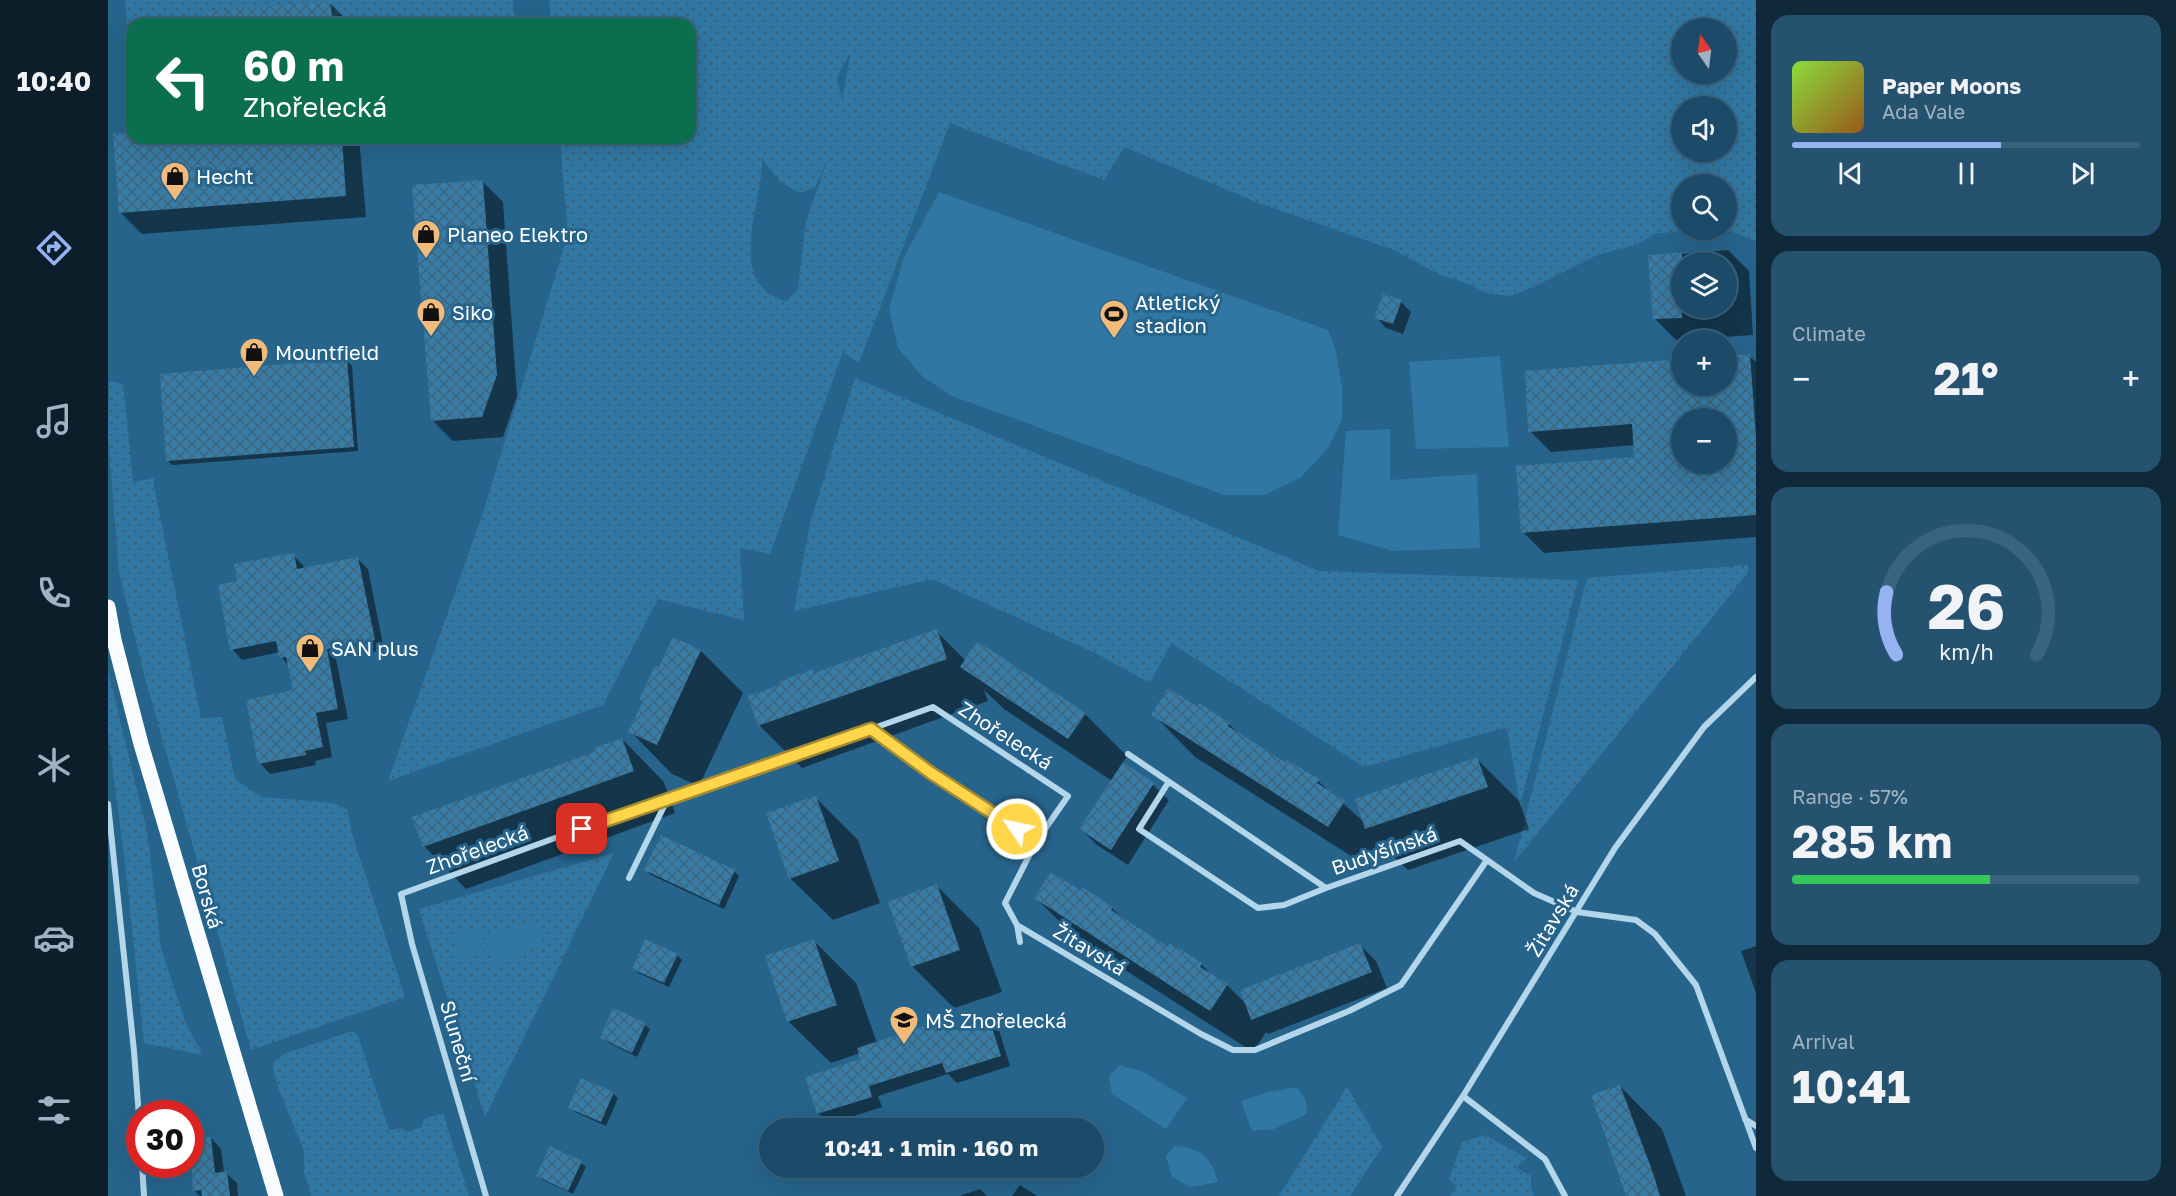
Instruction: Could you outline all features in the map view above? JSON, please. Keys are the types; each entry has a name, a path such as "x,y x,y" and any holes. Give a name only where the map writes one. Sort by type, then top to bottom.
{"main road":[{"name":"Borská","path":"108,607 114,640 141,744 276,1196"}],"street":[{"name":"Žitavská","path":"1397,1196 1463,1096 1615,848 1704,727 1756,677"},
{"name":"Zhořelecká","path":"401,894 668,797 933,707 1068,796 1036,842 1005,903 1017,925 1020,942"},
{"path":"871,729 931,773 1036,842"},
{"name":"Budyšínská","path":"1128,754 1326,888"},
{"name":"Budyšínská","path":"1168,783 1139,829 1258,908 1284,905 1460,841 1534,893 1577,912 1636,920 1655,934 1696,985 1756,1148"},
{"path":"629,878 668,797"},
{"path":"108,804 138,1100"},
{"name":"Žitavská","path":"1017,925 1201,1034 1233,1050 1255,1050 1349,1011 1401,985 1487,860"},
{"name":"Sluneční","path":"401,894 412,944 486,1196"},
{"path":"1463,1096 1545,1159 1565,1196"},
{"path":"1745,1119 1756,1126"},
{"path":"143,1178 144,1196"}],"shaded area":[{"path":"125,0 513,0 514,18 126,18"},
{"path":"549,0 1756,0 1756,241 1737,234 1737,174 1671,174 1671,232 1654,234 1638,244 1597,255 1510,296 1487,293 1439,274 1394,250 1259,203 1124,147 1104,180 950,123 859,363 843,352 770,554 740,548 744,620 658,599 603,705 388,781 483,513 568,234 560,144 696,144 696,18 550,18","holes":["850,56 842,100 837,77","762,158 780,182 800,193 815,187 828,159 806,221 798,289 787,301 767,292 756,278 751,260 751,240"]},
{"name":"Atletický stadion","path":"939,192 1328,330 1336,351 1342,387 1342,420 1328,448 1300,478 1264,495 1224,495 952,396 923,377 898,348 889,309 904,257"},
{"path":"1500,356 1509,447 1416,449 1409,362"},
{"path":"855,378 1319,571 1578,580 1520,805 1507,727 1364,767 1171,643 1150,683 1095,653 932,579 794,611 810,523"},
{"path":"109,381 123,384 133,482 154,478 201,718 222,717 235,779 262,797 333,803 347,809 353,837 405,997 251,1050 145,678 119,572 108,436"},
{"path":"1390,429 1390,480 1477,474 1480,548 1393,551 1338,535 1346,431"},
{"path":"1748,565 1748,573 1514,862 1587,578"},
{"path":"108,671 147,831 161,948 186,1024 203,1055 144,1043 126,871 108,734"},
{"path":"614,853 485,1117 419,909"},
{"path":"536,919 544,946 493,964 485,935"},
{"path":"479,928 485,950 461,959 454,936"},
{"path":"353,1031 358,1036 389,1130 402,1128 405,1132 422,1127 424,1119 443,1113 469,1196 311,1196 304,1172 304,1151 278,1087 272,1064 283,1054"},
{"path":"1119,1065 1141,1071 1187,1098 1166,1129 1112,1094 1109,1077"},
{"path":"1297,1087 1306,1101 1307,1114 1274,1129 1252,1131 1241,1101 1268,1092"},
{"path":"1347,1087 1382,1147 1350,1196 1279,1196"},
{"path":"1485,1135 1526,1158 1517,1168 1531,1176 1534,1196 1450,1196 1457,1186 1449,1179 1462,1142"},
{"path":"1175,1146 1192,1149 1204,1156 1209,1161 1218,1182 1190,1187 1172,1177 1166,1156"}],"building":[{"path":"330,1 332,18 206,18 205,12"},
{"path":"126,133 126,144 342,144 346,196 119,213 113,134"},
{"path":"483,180 497,375 482,417 431,421 412,185"},
{"path":"1671,253 1671,318 1682,318 1653,319 1648,255"},
{"path":"1383,294 1402,300 1393,324 1374,318"},
{"path":"1750,354 1756,437 1756,515 1521,533 1516,466 1634,457 1632,424 1528,432 1525,371 1671,360 1671,396 1737,396 1737,355"},
{"path":"347,359 354,447 166,461 160,374"},
{"name":"SAN plus","path":"294,553 297,569 358,557 375,640 327,649 338,709 316,713 323,747 305,751 306,755 258,764 246,700 293,690 286,657 279,658 276,641 230,650 218,585 237,581 234,564"},
{"path":"937,629 947,659 758,726 748,696 780,685 778,682 813,669 814,673"},
{"path":"673,637 701,650 657,745 628,732 643,701 639,699 655,666 659,667"},
{"path":"977,641 1086,713 1068,739 960,667"},
{"path":"1168,688 1197,706 1199,703 1230,723 1228,726 1286,763 1287,760 1319,779 1317,783 1345,801 1328,827 1151,715"},
{"path":"622,738 634,771 423,847 412,817 595,752 594,748"},
{"path":"1477,757 1488,787 1365,829 1355,799"},
{"path":"1123,762 1154,783 1111,850 1079,829"},
{"path":"816,796 839,861 789,879 766,813"},
{"path":"661,835 735,870 719,905 644,870"},
{"path":"1051,872 1080,890 1082,887 1113,907 1111,910 1168,947 1170,943 1202,963 1200,967 1228,984 1210,1011 1034,898"},
{"path":"937,884 960,950 911,967 888,902"},
{"path":"645,939 678,954 664,983 632,969"},
{"path":"814,939 837,1005 787,1022 765,956"},
{"path":"1360,943 1372,972 1251,1020 1240,990"},
{"path":"613,1008 646,1023 632,1053 600,1038"},
{"path":"949,1018 953,1030 989,1018 1001,1056 946,1073 942,1063 869,1086 872,1097 817,1114 805,1077 860,1059 857,1048"},
{"path":"581,1078 614,1092 601,1122 568,1108"},
{"path":"1620,1085 1660,1196 1626,1196 1591,1095"},
{"path":"211,1137 215,1173 227,1171 230,1196 202,1196 201,1190 193,1191 192,1178 204,1178 204,1138"},
{"path":"550,1146 582,1161 568,1191 536,1176"}],"place":[{"name":"Hecht","path":"175,202"},
{"name":"Planeo Elektro","path":"426,260"},
{"name":"Siko","path":"431,338"},
{"name":"Atletický stadion","path":"1114,340"},
{"name":"Mountfield","path":"254,378"},
{"name":"SAN plus","path":"310,674"},
{"name":"MŠ Zhořelecká","path":"904,1046"}],"route":[{"path":"582,829 668,797 871,729 931,773 1017,829"}]}
